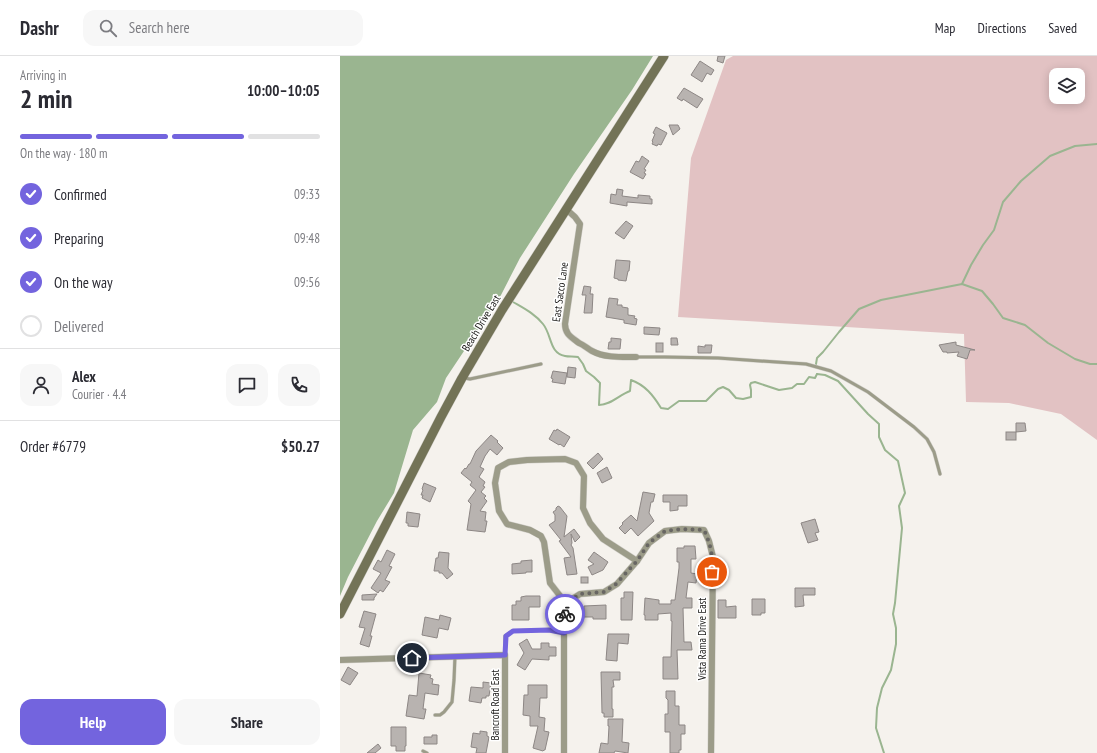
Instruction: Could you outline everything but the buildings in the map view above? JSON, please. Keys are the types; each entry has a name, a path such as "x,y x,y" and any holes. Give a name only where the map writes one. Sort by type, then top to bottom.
{"main road":[{"name":"Beach Drive East","path":"340,614 462,378 502,310 664,56"}],"street":[{"name":"East Sacco Lane","path":"566,209 580,224 565,328 571,337 593,351 616,356 636,357"},
{"path":"564,753 564,620 568,606 550,583 544,542 541,536 530,530 508,524 499,511 496,483 498,468 509,462 527,460 565,459 576,463 584,476 583,508 590,524 603,539 637,561"},
{"name":"Vista Rama Drive East","path":"568,606 569,601 580,594 604,592 616,584 637,561 649,543 665,531 682,529 704,530 709,541 713,557 711,753"},
{"name":"Bancroft Road East","path":"340,660 505,655 505,753"}],"lane":[{"path":"636,357 664,356 718,358 806,364 831,370 868,392 914,427 927,439 934,452 940,474"},
{"path":"462,378 470,379 541,364"},
{"path":"505,655 506,636 513,631 549,630 564,633"},
{"path":"434,715 440,715 452,702 454,656"},
{"path":"423,751 428,753"}],"shaded area":[{"path":"340,56 653,56 520,258 501,295 446,378 437,402 413,430 394,493 377,521 348,577 340,596"},
{"path":"733,56 1097,56 1097,440 1061,414 1009,403 966,402 964,334 678,317 691,158 726,60"}],"waterway":[{"path":"962,284 971,265 994,230 1003,202 1021,181 1050,156 1075,146 1097,144"},
{"path":"816,364 817,358 859,309 881,300 962,284 982,291 1003,318 1025,325 1048,343 1075,359 1090,364 1097,364"},
{"path":"513,302 526,309 540,320 546,328 556,351 565,356 578,357 586,371 600,383 599,405 611,402 630,391 631,380 648,391 661,408 668,409 679,401 706,401 718,389 723,387 729,390 736,398 743,399 751,397 751,383 755,382 779,390 792,388 797,384 804,384 809,377 815,378 817,374"},
{"path":"817,374 825,375 838,381 879,424 879,437 885,450 898,461 905,493 899,506 902,528 893,614 896,628 896,644 891,670 882,688 877,708 876,728 884,753"}],"way so far":[{"path":"565,614 569,601 580,594 604,592 616,584 632,568 649,543 665,531 682,529 704,530 709,541 713,557 712,572"}],"route":[{"path":"412,658 505,655 506,636 513,631 549,630 564,633 565,614"}]}
